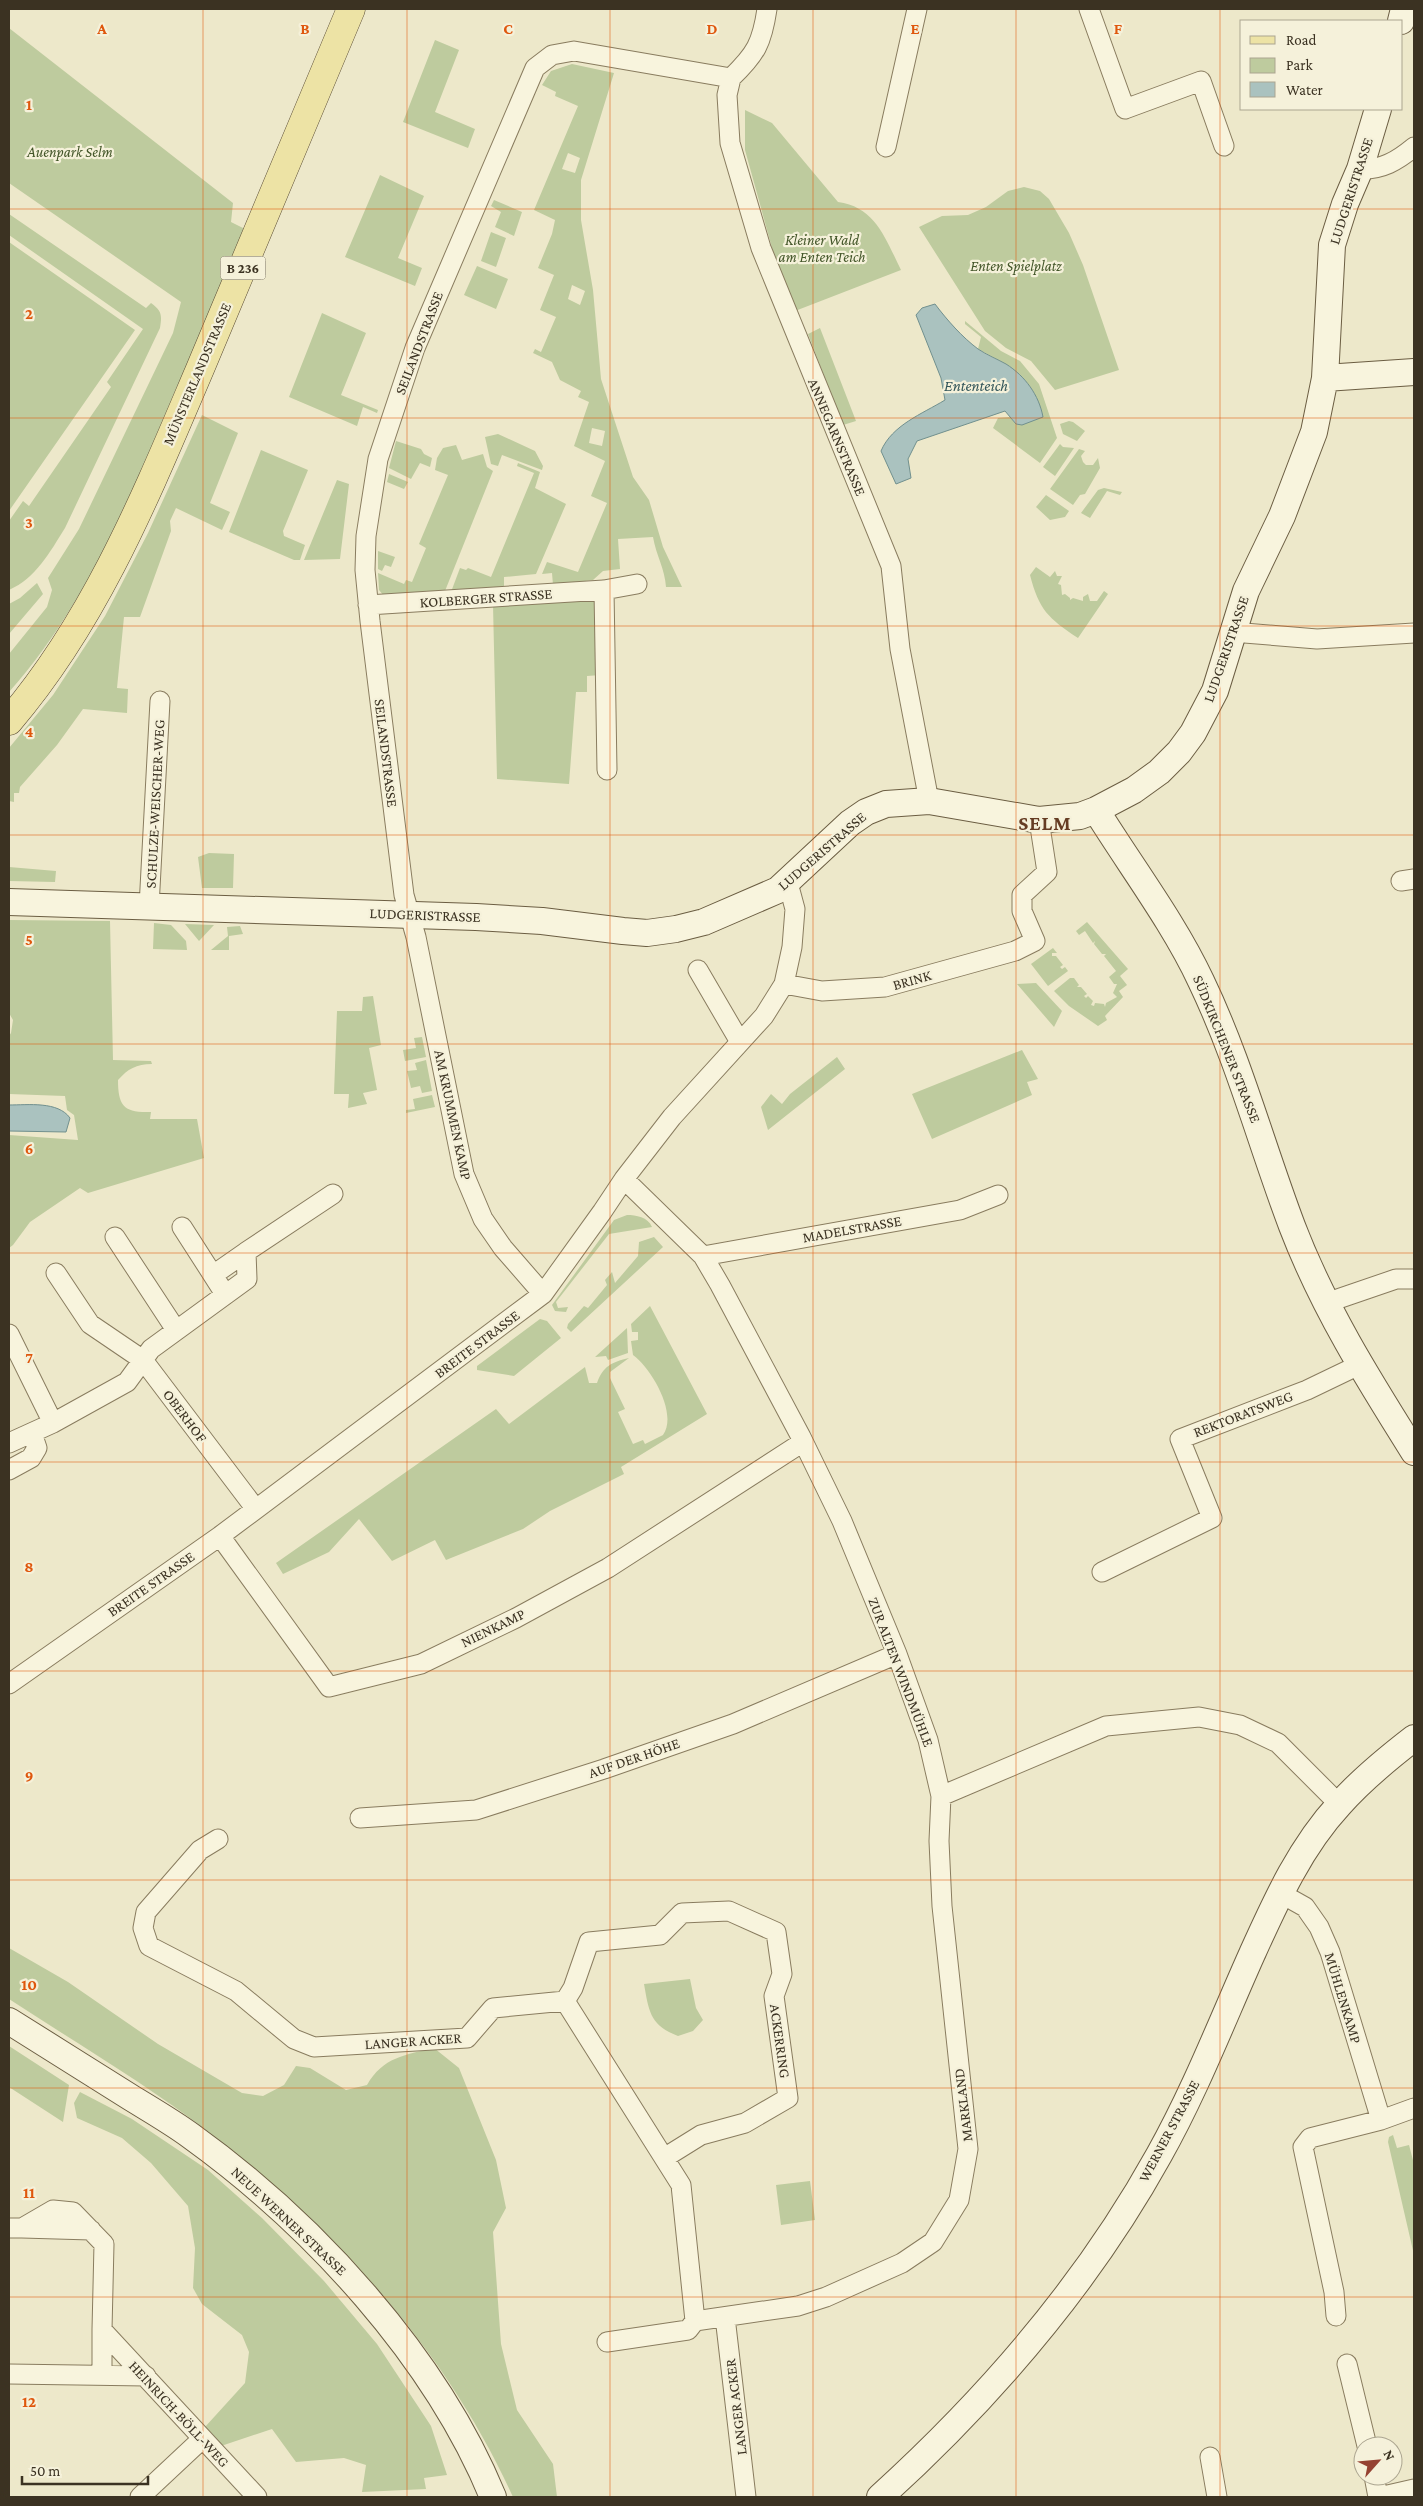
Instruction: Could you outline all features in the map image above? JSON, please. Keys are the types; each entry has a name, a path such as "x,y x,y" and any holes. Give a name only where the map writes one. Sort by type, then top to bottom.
{"main road":[{"name":"MÜNSTERLANDSTRASSE","path":"9,722 30,697 78,624 132,526 351,9"}],"street":[{"path":"731,78 756,51 763,36 767,9"},
{"path":"886,147 916,9"},
{"path":"1089,9 1124,108 1201,82 1224,146"},
{"name":"SEILANDSTRASSE","path":"408,914 386,756 365,570 366,536 378,458 415,348 535,68 552,55 574,51 731,78"},
{"name":"ANNEGARNSTRASSE","path":"731,78 727,95 730,144 761,248 892,566 900,649 929,801"},
{"name":"LUDGERISTRASSE","path":"9,902 408,914 542,921 647,933 704,922 772,893 788,883 850,823 866,812 886,804 929,801 1039,820 1080,816 1096,810 1134,790 1159,772 1179,752 1193,733 1215,691 1246,591 1297,482 1314,432 1325,378 1332,245 1345,204 1360,170 1378,110"},
{"path":"1360,170 1371,170 1385,166 1398,160 1414,147"},
{"path":"1325,378 1414,372"},
{"name":"KOLBERGER STRASSE","path":"368,605 604,590 638,584"},
{"path":"604,590 607,770"},
{"path":"1232,632 1317,640 1414,632"},
{"name":"SCHULZE-WEISCHER-WEG","path":"149,907 160,701"},
{"name":"SÜDKIRCHENER STRASSE","path":"1096,810 1202,981 1241,1077 1292,1226 1326,1303 1360,1365 1414,1452"},
{"name":"BRINK","path":"784,984 822,991 886,987 1015,951 1035,941 1022,911 1022,895 1047,872 1039,820"},
{"name":"BREITE STRASSE","path":"9,1684 220,1536 543,1294 624,1178 672,1117 764,1016 784,984 792,948 795,909 788,883"},
{"name":"AM KRUMMEN KAMP","path":"408,914 416,937 468,1188 483,1219 503,1248 543,1294"},
{"path":"698,970 740,1042"},
{"name":"ZUR ALTEN WINDMÜHLE","path":"624,1178 704,1256 803,1442 842,1521 897,1654 928,1740 941,1796"},
{"path":"213,1275 333,1194"},
{"name":"MADELSTRASSE","path":"704,1256 960,1210 998,1195"},
{"path":"182,1227 225,1294"},
{"path":"115,1237 176,1330"},
{"path":"127,1382 151,1349 247,1280 246,1252"},
{"path":"56,1273 90,1324 143,1360"},
{"path":"1326,1303 1396,1279 1414,1279"},
{"path":"9,1334 53,1423"},
{"name":"OBERHOF","path":"143,1360 256,1508"},
{"name":"REKTORATSWEG","path":"1102,1572 1212,1518 1180,1439 1307,1390 1360,1365"},
{"path":"9,1443 53,1423 127,1382 143,1380 160,1384"},
{"path":"9,1470 31,1458 37,1448 32,1433"},
{"name":"NIENKAMP","path":"220,1536 328,1687 421,1664 516,1618 608,1568 803,1442"},
{"name":"AUF DER HÖHE","path":"360,1818 476,1810 604,1769 732,1724 897,1654"},
{"path":"941,1796 1106,1726 1199,1717 1240,1725 1278,1743 1339,1804"},
{"name":"WERNER STRASSE","path":"880,2497 972,2408 1020,2356 1072,2289 1126,2209 1178,2119 1280,1892 1311,1842 1339,1804 1392,1755 1414,1738"},
{"name":"MARKLAND","path":"695,2321 798,2306 826,2298 902,2263 933,2242 959,2200 968,2149 942,1906 938,1841 941,1796"},
{"name":"LANGER ACKER","path":"218,1839 200,1850 146,1912 143,1928 149,1946 236,1991 294,2039 314,2047 467,2038 493,2008 565,2001"},
{"name":"MÜHLENKAMP","path":"1280,1892 1305,1908 1319,1927 1326,1944 1380,2120"},
{"name":"ACKERRING","path":"565,2001 573,1988 589,1942 660,1935 682,1913 728,1911 776,1932 782,1974 774,1996 788,2098 745,2123 701,2135 664,2158"},
{"path":"565,2001 681,2185 695,2321 688,2330 607,2342"},
{"name":"NEUE WERNER STRASSE","path":"9,2021 190,2135 243,2175 325,2252 362,2292 411,2355 453,2418 493,2497"},
{"path":"1336,2316 1334,2292 1303,2147 1310,2138 1380,2120 1414,2108"},
{"path":"15,2228 53,2210 73,2212 104,2244 102,2375"},
{"name":"LANGER ACKER","path":"725,2317 746,2497"},
{"name":"HEINRICH-BÖLL-WEG","path":"102,2330 257,2497"},
{"path":"1347,2364 1364,2436"},
{"path":"9,2374 146,2376"},
{"path":"140,2497 202,2439"},
{"path":"1210,2458 1217,2497"},
{"path":"1379,2497 1414,2489"}],"green space":[{"name":"Auenpark Selm","path":"9,28 233,203 231,222 245,229 140,474 103,551 60,625 9,692 9,654 47,607 52,590 48,578 79,529 173,333 181,302 9,183"},
{"path":"435,40 459,50 435,112 475,129 468,148 403,122"},
{"path":"572,64 614,73 581,180 581,220 593,290 601,379 633,477 649,500 663,547 682,587 666,587 653,537 618,539 620,569 603,571 593,580 553,585 552,573 542,574 547,562 578,572 607,503 591,496 605,461 574,446 589,402 578,397 581,391 560,380 552,362 533,353 535,349 541,352 556,317 540,310 554,275 538,268 552,234 555,220 534,210 578,106 555,96 556,92 542,85 551,71","holes":["568,153 580,158 575,173 562,169","572,285 585,291 580,305 568,299","592,428 605,431 602,446 589,443"]},
{"name":"Kleiner Wald am Enten Teich","path":"745,110 772,123 838,202 851,205 871,218 884,237 901,270 795,311 777,266 745,150"},
{"path":"380,175 424,196 398,258 422,268 415,286 345,257"},
{"name":"Enten Spielplatz","path":"1024,187 1040,191 1049,199 1069,233 1083,265 1119,370 1055,390 1031,361 1006,348 985,331 919,227 942,216 968,215 986,207 1008,191"},
{"path":"494,200 522,212 514,236 495,227 501,212 491,206"},
{"path":"9,214 146,308 151,303 159,311 161,320 160,328 65,528 48,555 35,571 19,585 9,590 9,521 23,501 29,506 111,387 107,382 143,329 9,235"},
{"path":"491,232 506,238 496,267 481,261"},
{"path":"9,242 135,330 9,511"},
{"path":"477,266 508,279 496,309 464,295"},
{"path":"322,313 366,333 341,395 378,410 377,413 363,407 357,426 289,397"},
{"path":"965,321 1001,351 1020,361 1039,384 1057,438 1040,463 993,428 998,418 1010,417 1016,424 1022,425 1007,365 978,349 981,337 965,324"},
{"path":"820,328 856,421 843,425 808,334"},
{"path":"202,415 238,433 210,503 230,512 222,530 176,508 170,521 171,531 140,617 124,617 117,688 128,689 127,713 83,709 57,745 20,787 19,793 14,793 14,802 9,801 9,748 53,695 105,616 148,533"},
{"path":"1069,421 1085,431 1077,441 1063,434 1060,424"},
{"path":"498,434 535,451 543,466 542,470 502,455 498,466 491,464 485,437"},
{"path":"396,441 421,449 424,454 432,458 430,467 420,463 411,479 389,468"},
{"path":"1060,444 1063,447 1074,448 1055,476 1043,467"},
{"path":"456,445 462,460 483,454 487,467 493,471 445,591 384,596 379,590 378,573 404,584 406,580 412,582 426,548 419,544 448,475 435,470 437,458 443,448"},
{"path":"1079,449 1085,451 1081,456 1086,465 1093,465 1098,458 1100,468 1085,494 1080,495 1073,505 1050,489"},
{"path":"261,450 308,470 283,531 284,536 305,545 300,560 294,560 229,532"},
{"path":"518,463 540,472 535,488 566,504 536,574 504,577 504,589 451,592 460,568 466,570 468,568 491,577 534,473 517,466"},
{"path":"389,474 408,482 404,489 387,482"},
{"path":"337,480 349,484 340,559 304,560"},
{"path":"1104,488 1122,492 1120,495 1107,491 1090,518 1081,513 1098,490"},
{"path":"1046,495 1069,511 1065,517 1050,520 1036,507"},
{"path":"378,551 395,557 391,567 385,565 382,571 378,569"},
{"path":"1036,567 1050,577 1055,571 1057,576 1062,576 1058,584 1061,585 1062,595 1065,594 1070,600 1073,598 1083,601 1083,597 1088,594 1090,601 1097,601 1104,591 1108,594 1078,638 1052,619 1041,605 1030,575"},
{"path":"37,583 43,594 9,634 9,604 20,598"},
{"path":"594,601 601,608 601,675 587,676 587,692 576,692 569,784 497,779 493,605"},
{"path":"209,853 234,854 233,888 202,888 198,857"},
{"path":"9,867 56,871 55,882 9,881"},
{"path":"9,920 110,921 113,1060 151,1061 152,1064 133,1068 118,1080 121,1102 124,1106 134,1111 151,1112 150,1119 197,1119 204,1158 88,1193 80,1188 30,1222 9,1248 9,1135 78,1140 74,1115 67,1110 65,1096 9,1094 9,1036 13,1020 9,1013"},
{"path":"1087,922 1128,969 1120,976 1127,985 1119,991 1123,997 1105,1016 1107,1020 1098,1026 1069,1006 1054,991 1070,978 1074,978 1079,985 1077,987 1081,987 1087,994 1084,996 1086,998 1088,996 1093,1001 1091,1005 1094,1006 1095,1003 1104,1004 1105,1007 1106,1003 1117,997 1113,993 1117,984 1114,984 1109,977 1116,971 1104,956 1106,954 1102,954 1094,944 1095,941 1093,943 1085,931 1079,935 1076,931"},
{"path":"154,923 171,925 186,941 187,950 153,949"},
{"path":"185,924 214,925 199,941"},
{"path":"240,926 243,934 229,936 229,950 211,950 228,936 227,927"},
{"path":"1053,948 1057,953 1052,953 1052,956 1056,956 1063,965 1060,967 1062,969 1065,967 1068,971 1048,986 1031,964"},
{"path":"1036,983 1062,1011 1054,1027 1017,984"},
{"path":"373,996 381,1045 369,1048 377,1090 363,1093 367,1104 348,1108 349,1094 334,1094 337,1011 362,1011 363,997"},
{"path":"422,1037 426,1057 405,1061 403,1050 416,1048 414,1038"},
{"path":"1022,1050 1038,1079 1027,1082 1032,1095 932,1139 912,1094"},
{"path":"837,1057 845,1069 768,1130 761,1107 771,1094 782,1104 790,1094"},
{"path":"426,1060 432,1091 422,1093 420,1086 411,1088 407,1071 417,1070 415,1063"},
{"path":"432,1095 435,1107 406,1113 406,1110 415,1109 413,1099"},
{"path":"627,1215 645,1219 652,1227 609,1234 556,1302 558,1308 568,1307 566,1312 555,1311 552,1305 614,1220"},
{"path":"654,1237 663,1247 571,1332 567,1328 568,1324 584,1306 588,1308 607,1285 605,1280 612,1272 615,1283 638,1256 639,1242"},
{"path":"650,1306 707,1414 621,1467 624,1474 550,1511 523,1529 446,1560 435,1540 392,1561 359,1519 329,1552 283,1574 276,1563 496,1409 509,1424 585,1367 589,1383 597,1383 605,1369 618,1361 629,1358 610,1372 610,1378 625,1409 618,1412 633,1444 643,1440 645,1444 663,1435 667,1426 667,1416 661,1392 648,1370 633,1355 631,1341 638,1340 638,1332 632,1332 631,1324"},
{"path":"540,1319 547,1321 561,1338 514,1376 477,1370 477,1366"},
{"path":"627,1328 628,1353 608,1360 606,1356 595,1357"},
{"path":"9,1948 68,1982 158,2044 242,2093 263,2096 284,2085 296,2066 310,2068 346,2090 367,2085 380,2068 404,2055 434,2048 459,2068 496,2160 506,2208 493,2232 501,2344 517,2410 553,2464 557,2497 513,2497 486,2443 456,2392 421,2343 344,2252 301,2210 186,2115 9,1999"},
{"path":"690,1979 696,2008 703,2020 693,2031 678,2036 662,2027 652,2016 644,1984"},
{"path":"9,2046 69,2085 63,2122 9,2087"},
{"path":"80,2092 132,2119 208,2170 262,2218 324,2281 377,2344 431,2426 447,2475 424,2478 426,2489 362,2492 366,2465 344,2458 296,2462 272,2429 221,2446 205,2427 245,2383 249,2352 242,2335 202,2304 193,2288 195,2248 188,2206 151,2163 122,2138 77,2118 74,2103"},
{"path":"1393,2135 1397,2148 1409,2145 1414,2164 1414,2255 1388,2142 1389,2137"},
{"path":"810,2181 815,2220 781,2225 776,2185"}],"water":[{"name":"Ententeich","path":"935,304 955,328 972,344 1006,364 1025,380 1035,394 1043,417 1022,425 1016,424 1005,411 917,441 908,459 911,478 896,484 881,451 886,442 900,427 945,400 941,378 916,315 922,308"},
{"path":"9,1105 42,1105 58,1109 70,1118 66,1132 9,1131"}],"district":[{"name":"SELM","path":"1045,823"}]}
